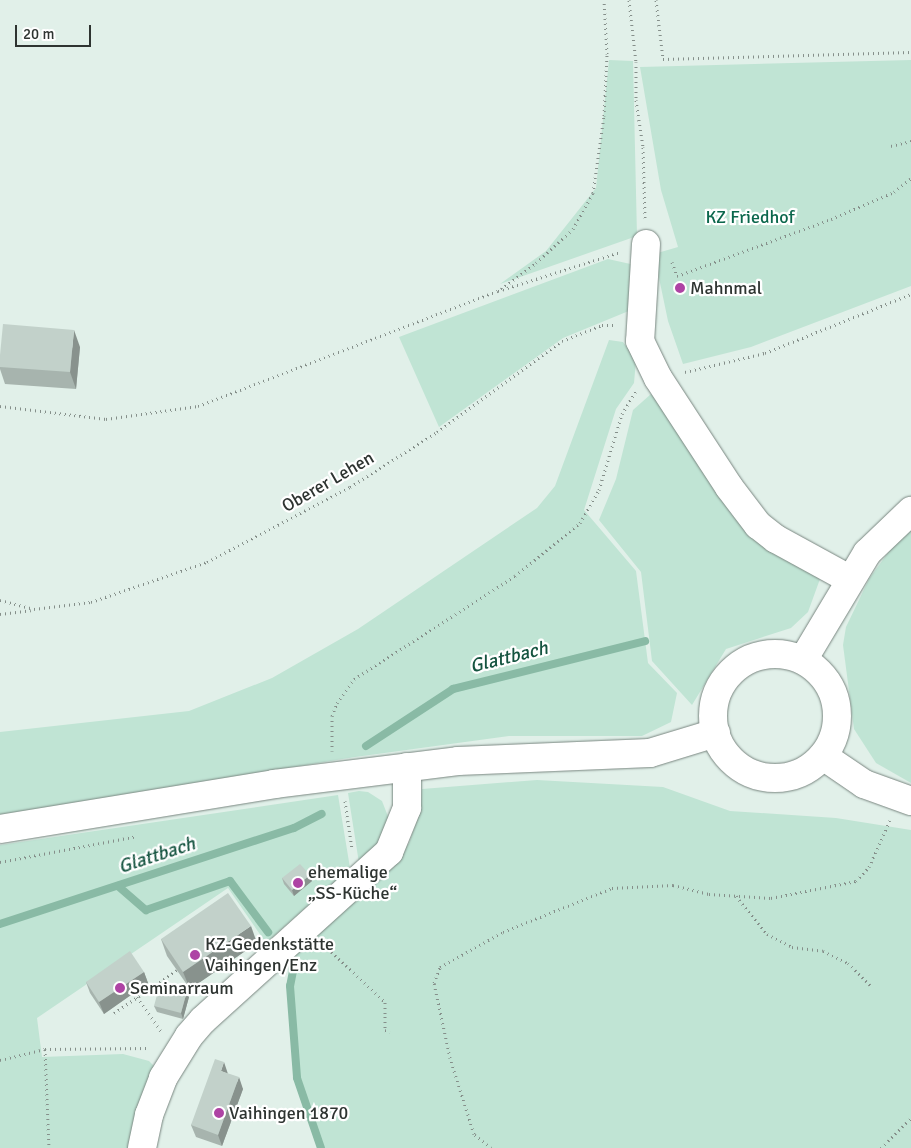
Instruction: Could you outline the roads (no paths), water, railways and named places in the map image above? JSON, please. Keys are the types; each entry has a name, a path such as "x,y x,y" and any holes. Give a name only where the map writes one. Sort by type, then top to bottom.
{"main road":[{"path":"658,249 640,341 658,378 729,487 758,525 782,543 849,580"},
{"path":"804,660 849,580 867,553 911,511"},
{"path":"779,653 804,660 826,681 837,706 835,731 823,756 796,774 764,777 734,763 716,733 714,703 730,673 745,661 761,655 779,653"},
{"path":"0,829 337,775 548,755 650,753 716,733"},
{"path":"823,756 864,784 904,798"},
{"path":"142,1148 151,1108 172,1061 203,1020 389,852 397,837 407,808 407,767"}],"waterway":[{"name":"Glattbach","path":"366,746 453,689 645,641"},
{"name":"Glattbach","path":"0,924 294,828 322,814"},
{"path":"118,886 146,910 230,881 268,932"},
{"path":"289,962 293,971 290,986 297,1078 321,1148"}],"place":[{"name":"Mahnmal","path":"680,288"},
{"name":"ehemalige „SS-Küche“","path":"298,883"},
{"name":"KZ-Gedenkstätte Vaihingen/Enz","path":"195,955"},
{"name":"Seminarraum","path":"120,988"},
{"name":"Vaihingen 1870","path":"219,1113"}],"park label":[{"name":"KZ Friedhof","path":"750,217"}]}
